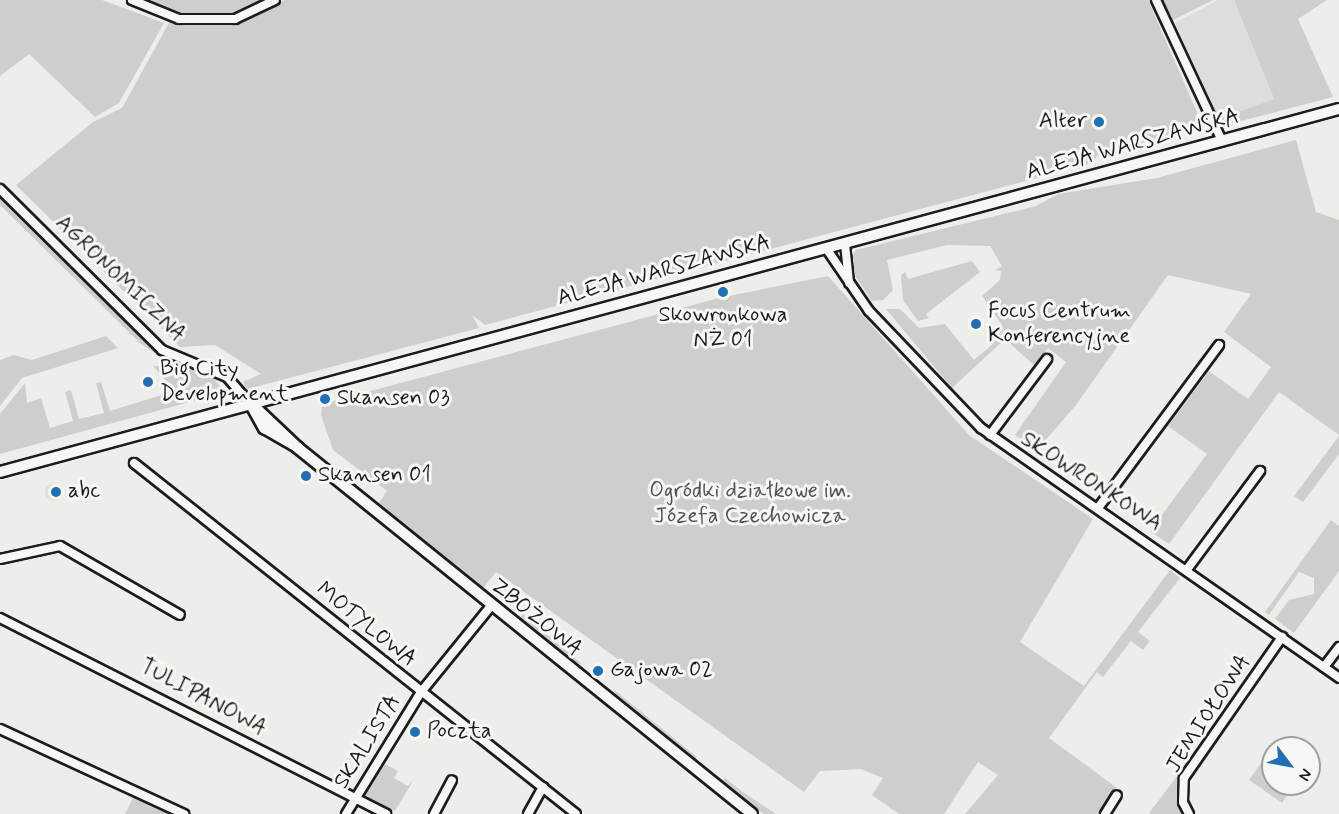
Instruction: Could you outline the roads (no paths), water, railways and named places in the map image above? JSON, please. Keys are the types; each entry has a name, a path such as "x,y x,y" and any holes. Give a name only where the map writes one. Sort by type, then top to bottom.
{"street":[{"path":"132,0 179,19 235,19 275,0"},
{"path":"1156,0 1221,141"},
{"name":"ALEJA WARSZAWSKA","path":"0,472 1339,109"},
{"name":"AGRONOMICZNA","path":"0,189 162,350 227,377 250,403"},
{"path":"845,244 849,287"},
{"name":"SKOWRONKOWA","path":"826,248 849,287 990,435 1188,568 1339,678"},
{"path":"1098,508 1219,345"},
{"path":"990,435 1047,359"},
{"name":"ZBOŻOWA","path":"250,403 298,448 748,813"},
{"name":"MOTYLOWA","path":"134,463 576,814"},
{"path":"1188,568 1260,471"},
{"path":"0,559 60,546 180,615"},
{"name":"SKALISTA","path":"346,814 421,692 490,606"},
{"name":"TULIPANOWA","path":"0,618 386,814"},
{"name":"JEMIOŁOWA","path":"1190,814 1183,802 1184,778 1282,637"},
{"path":"1324,667 1339,647"},
{"path":"0,729 184,814"},
{"path":"434,814 452,780"},
{"path":"528,814 543,787"},
{"path":"1105,814 1118,795"}],"place":[{"name":"Alter","path":"1099,122"},
{"name":"Skowronkowa NŻ 01","path":"723,292"},
{"name":"Focus Centrum Konferencyjne","path":"976,324"},
{"name":"Big City Development","path":"148,382"},
{"name":"Skansen 03","path":"325,399"},
{"name":"Skansen 01","path":"306,476"},
{"name":"abc","path":"56,492"},
{"name":"Gajowa 02","path":"598,671"},
{"name":"Poczta","path":"415,732"}],"park label":[{"name":"Ogródki działkowe im. Józefa Czechowicza","path":"750,504"}]}
